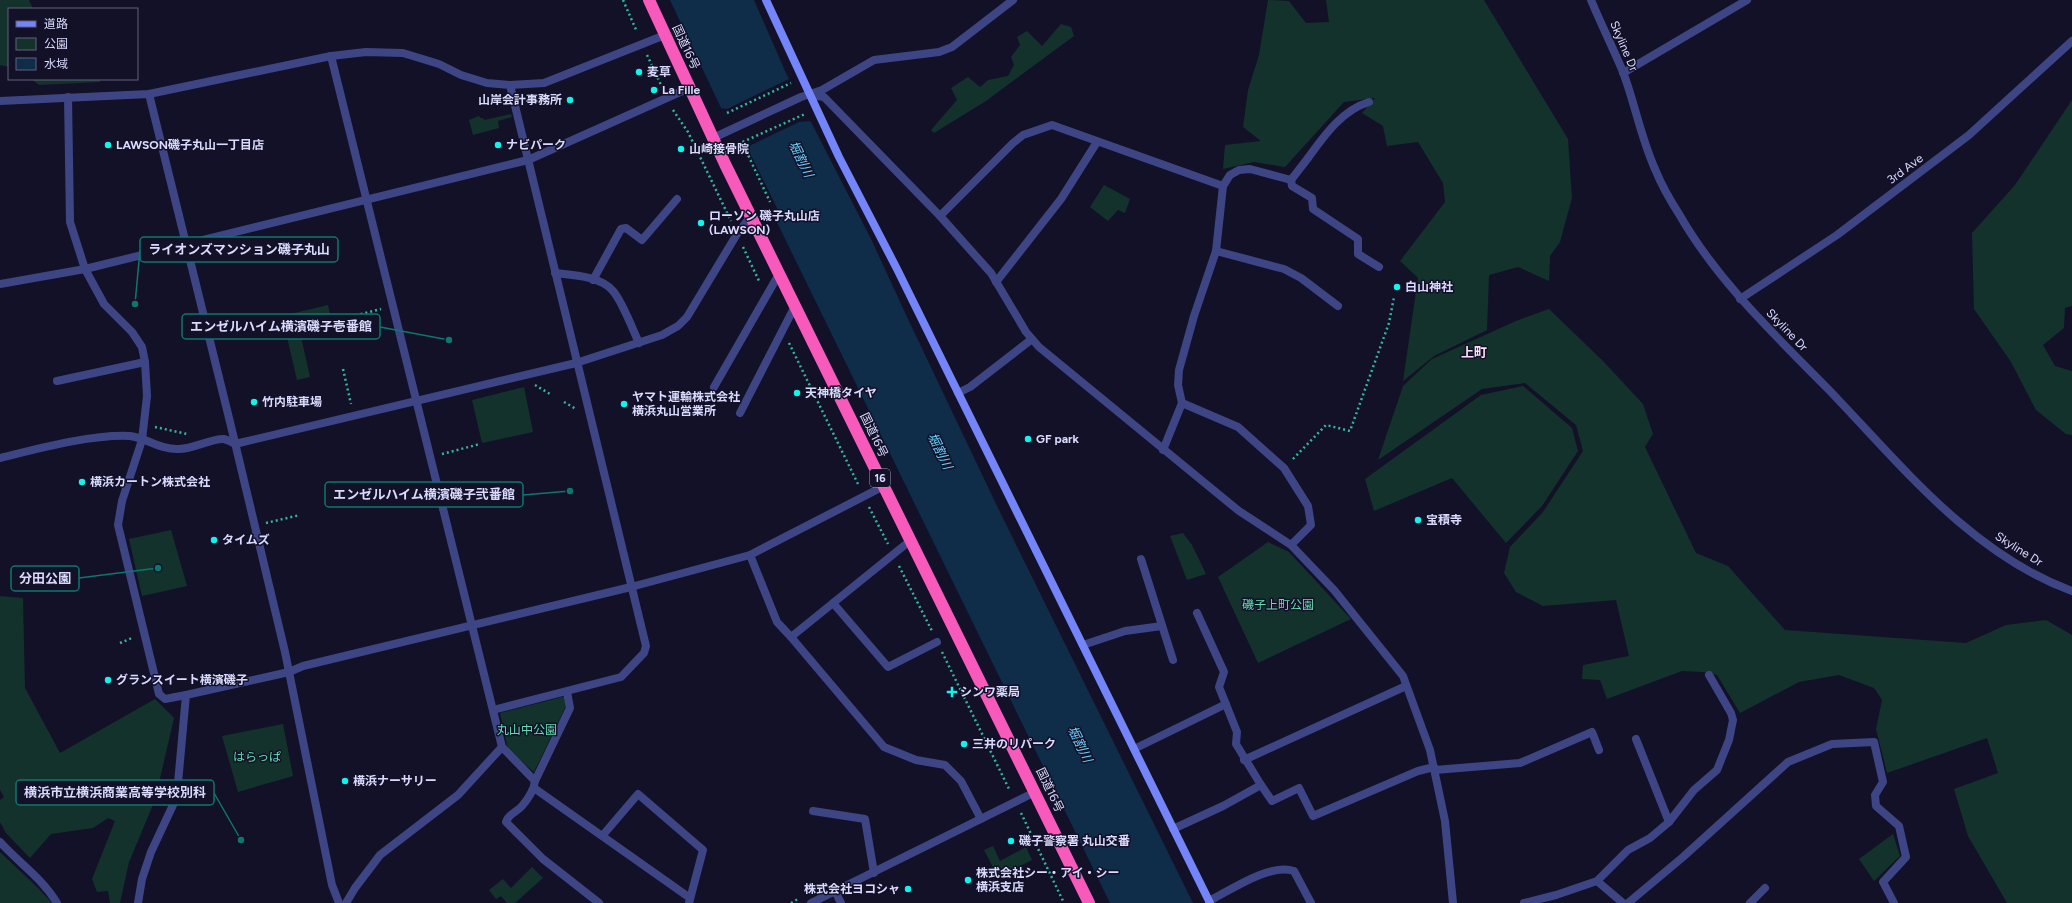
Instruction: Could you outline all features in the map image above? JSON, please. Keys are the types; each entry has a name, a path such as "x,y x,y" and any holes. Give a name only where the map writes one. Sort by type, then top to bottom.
{"highway":[{"name":"国道16号","path":"648,0 779,274 1089,903"}],"street":[{"path":"766,0 839,157 958,393 1209,902 1257,876 1280,868 1294,871 1311,903"},
{"path":"713,138 801,97 810,95 843,79 874,60 939,52 952,48 1013,0"},
{"name":"Skyline Dr","path":"1591,0 1623,73 1655,169 1679,215 1706,256 1740,299 1921,488 1971,532 2010,560 2072,591"},
{"path":"1623,73 1746,0"},
{"path":"0,101 149,94 331,56 366,52 403,53 439,64 461,75 487,83 510,85 553,81 665,35"},
{"name":"3rd Ave","path":"1740,299 1837,235 1969,135 2072,41"},
{"path":"331,56 502,747 535,784 689,900 703,850 638,794 603,835"},
{"path":"493,710 621,677 644,653 646,646 576,363 510,85"},
{"path":"0,284 85,269 528,160 689,88"},
{"path":"149,94 236,444 289,672 332,885 339,903"},
{"path":"810,95 824,97 940,216 991,273 1038,347 1239,511 1291,545 1334,590 1403,676 1430,750 1445,821 1453,903"},
{"path":"68,97 70,222 85,269 104,304 132,332 142,347 145,362 146,396 142,440 122,501 118,525 159,694 165,699 289,672 303,666 750,556 884,486"},
{"path":"1369,102 1357,106 1342,118 1323,138 1291,180 1292,186 1312,198 1313,209 1358,239 1358,254 1379,267"},
{"path":"940,216 994,161 1023,135 1052,125 1223,186"},
{"path":"996,282 1061,199 1097,142"},
{"path":"1163,450 1182,403 1178,385 1180,370 1194,316 1216,251 1223,186 1230,175 1239,170 1250,169 1291,180"},
{"path":"593,280 621,229 626,228 642,240 677,200"},
{"path":"0,458 79,441 124,436 142,440 157,446 175,449 188,448 223,439 236,444 576,363 639,343 678,326 686,317 737,234 751,216"},
{"path":"1216,251 1284,269 1301,278 1338,306"},
{"path":"555,273 602,282 613,290 639,343"},
{"path":"714,387 779,274"},
{"path":"740,413 795,306"},
{"path":"958,393 970,387 1032,339"},
{"path":"57,380 145,362"},
{"path":"1182,403 1238,427 1284,468 1308,506 1311,525 1291,545"},
{"path":"791,637 910,540"},
{"path":"750,556 777,622 884,747 916,760 945,766 961,781 980,819"},
{"path":"1141,559 1173,660"},
{"path":"833,603 888,667 937,642"},
{"path":"1197,613 1224,672 1219,687 1237,732 1236,744 1244,760 1272,801 1299,788 1313,816 1418,771 1520,763 1592,732 1599,750"},
{"path":"1083,645 1125,631 1162,626"},
{"path":"1524,903 1556,895 1597,881 1628,850 1650,838 1669,822 1694,790 1717,770 1729,740 1733,720 1731,713 1709,675"},
{"path":"1244,760 1406,686"},
{"path":"567,692 570,708 535,784 522,806 507,818 506,822 543,859 599,903"},
{"path":"138,903 142,879 152,852 173,805 178,783 186,695"},
{"path":"1134,749 1226,704"},
{"path":"1636,739 1669,822"},
{"path":"1628,903 1683,857 1788,762 1832,744 1874,742 1883,782 1875,795 1876,806 1899,826 1906,857 1883,882 1894,903"},
{"path":"346,903 355,888 380,855 458,795 502,747"},
{"path":"1173,828 1223,806 1261,785"},
{"path":"811,903 1035,792"},
{"path":"813,811 864,819 874,873"},
{"path":"0,842 15,858 41,880 57,903"},
{"path":"1597,881 1622,903"},
{"path":"1750,903 1765,888"},
{"path":"835,891 841,903"}],"path":[{"path":"623,0 638,33"},
{"path":"647,55 664,92"},
{"path":"727,113 791,83"},
{"path":"669,104 685,127 731,221"},
{"path":"738,144 806,113"},
{"path":"742,142 770,202"},
{"path":"743,247 766,295"},
{"path":"1284,468 1326,425 1350,431 1389,323 1394,297"},
{"path":"346,318 387,307"},
{"path":"782,329 858,484"},
{"path":"343,369 352,406"},
{"path":"532,383 550,394"},
{"path":"564,402 581,412"},
{"path":"148,426 188,434 194,432"},
{"path":"437,455 480,444"},
{"path":"266,523 300,515"},
{"path":"120,643 130,639"},
{"path":"1020,812 1064,903"}],"green space":[{"path":"0,0 29,0 33,8 8,8 8,67 0,65"},
{"path":"1268,0 1289,1 1306,23 1329,22 1326,0 1484,0 1568,139 1572,198 1560,242 1550,256 1549,281 1518,267 1489,275 1487,330 1434,356 1403,381 1418,278 1400,261 1445,202 1443,183 1418,142 1387,146 1383,126 1362,113 1375,98 1344,102 1285,167 1254,162 1223,169 1225,145 1261,141 1243,127 1248,90 1259,55"},
{"path":"1061,24 1071,27 1074,36 986,101 934,133 931,130 957,100 951,88 968,77 980,87 988,80 1008,76 1014,65 1011,57 1020,45 1017,37 1027,31 1042,46"},
{"path":"32,80 100,80 100,82 39,85"},
{"path":"2072,100 2072,306 2065,308 2064,328 2043,345 2055,366 2072,371 2072,435 2066,434 2036,410 2011,362 1974,309 1972,233 2015,185"},
{"path":"511,114 512,117 498,121 499,128 473,135 469,120 479,116 484,120"},
{"path":"1104,185 1130,199 1125,213 1118,210 1108,221 1090,207"},
{"path":"328,305 330,315 298,323 310,377 297,380 282,316"},
{"path":"1549,309 1603,361 1643,404 1653,434 1645,447 1696,553 1728,566 1785,630 1966,643 2006,625 2046,620 2072,635 2072,903 2007,903 1968,836 1954,789 1998,773 1987,738 1887,773 1876,729 1882,700 1874,688 1839,675 1799,682 1740,713 1717,675 1703,672 1682,671 1607,699 1600,680 1582,679 1583,665 1629,656 1616,600 1543,606 1516,592 1504,573 1510,547 1543,512 1583,451 1576,425 1525,383 1482,389 1378,460 1403,386 1432,359 1516,321"},
{"path":"1523,386 1572,428 1578,451 1542,506 1506,543 1452,478 1374,511 1365,479 1481,395"},
{"path":"524,387 533,432 482,443 472,400"},
{"path":"171,530 187,586 142,596 129,539"},
{"path":"1183,533 1192,545 1206,574 1187,580 1170,536"},
{"name":"磯子上町公園","path":"1268,542 1289,552 1351,619 1258,663 1218,577"},
{"path":"0,596 23,598 25,688 60,753 155,699 174,718 155,800 129,862 120,903 110,903 108,891 97,892 92,879 115,821 108,818 93,828 51,834 30,858 6,833 0,822 0,800 4,797 0,790"},
{"name":"丸山中公園","path":"566,696 567,704 534,772 508,750 500,713"},
{"name":"はらっぱ","path":"283,724 293,776 238,792 222,736"},
{"path":"1893,834 1900,856 1874,881 1859,859"},
{"path":"993,846 1000,861 1026,847 1032,860 998,877 984,850"},
{"path":"0,852 38,888 52,903 0,903"},
{"path":"532,867 543,878 515,903 507,903 501,896 496,899 489,890 503,879 511,888"}],"water":[{"name":"堀割川","path":"670,0 754,0 786,73 872,241 998,508 1193,903 1110,903 721,108"}],"pier":[{"path":"791,78 812,121 799,122 747,147 782,218 776,221 721,108 727,109"}],"place":[{"name":"麦草","path":"639,72"},
{"name":"La Fille","path":"654,90"},
{"name":"山岸会計事務所","path":"570,100"},
{"name":"LAWSON磯子丸山一丁目店","path":"108,145"},
{"name":"ナビパーク","path":"498,145"},
{"name":"山崎接骨院","path":"681,149"},
{"name":"ローソン 磯子丸山店 (LAWSON)","path":"701,223"},
{"name":"白山神社","path":"1397,287"},
{"name":"ライオンズマンション磯子丸山","path":"135,304"},
{"name":"エンゼルハイム横濱磯子壱番館","path":"449,340"},
{"name":"天神橋タイヤ","path":"797,393"},
{"name":"竹内駐車場","path":"254,402"},
{"name":"ヤマト運輸株式会社 横浜丸山営業所","path":"624,404"},
{"name":"GF park","path":"1028,439"},
{"name":"横浜カートン株式会社","path":"82,482"},
{"name":"エンゼルハイム横濱磯子弐番館","path":"570,491"},
{"name":"宝積寺","path":"1418,520"},
{"name":"タイムズ","path":"214,540"},
{"name":"分田公園","path":"158,568"},
{"name":"グランスイート横濱磯子","path":"108,680"},
{"name":"シンワ薬局","path":"952,692"},
{"name":"三井のリパーク","path":"964,744"},
{"name":"横浜ナーサリー","path":"345,781"},
{"name":"横浜市立横浜商業高等学校別科","path":"241,840"},
{"name":"磯子警察署 丸山交番","path":"1011,841"},
{"name":"株式会社シー・アイ・シー 横浜支店","path":"968,880"},
{"name":"株式会社ヨコシャ","path":"908,889"}],"district":[{"name":"上町","path":"1474,352"}]}
